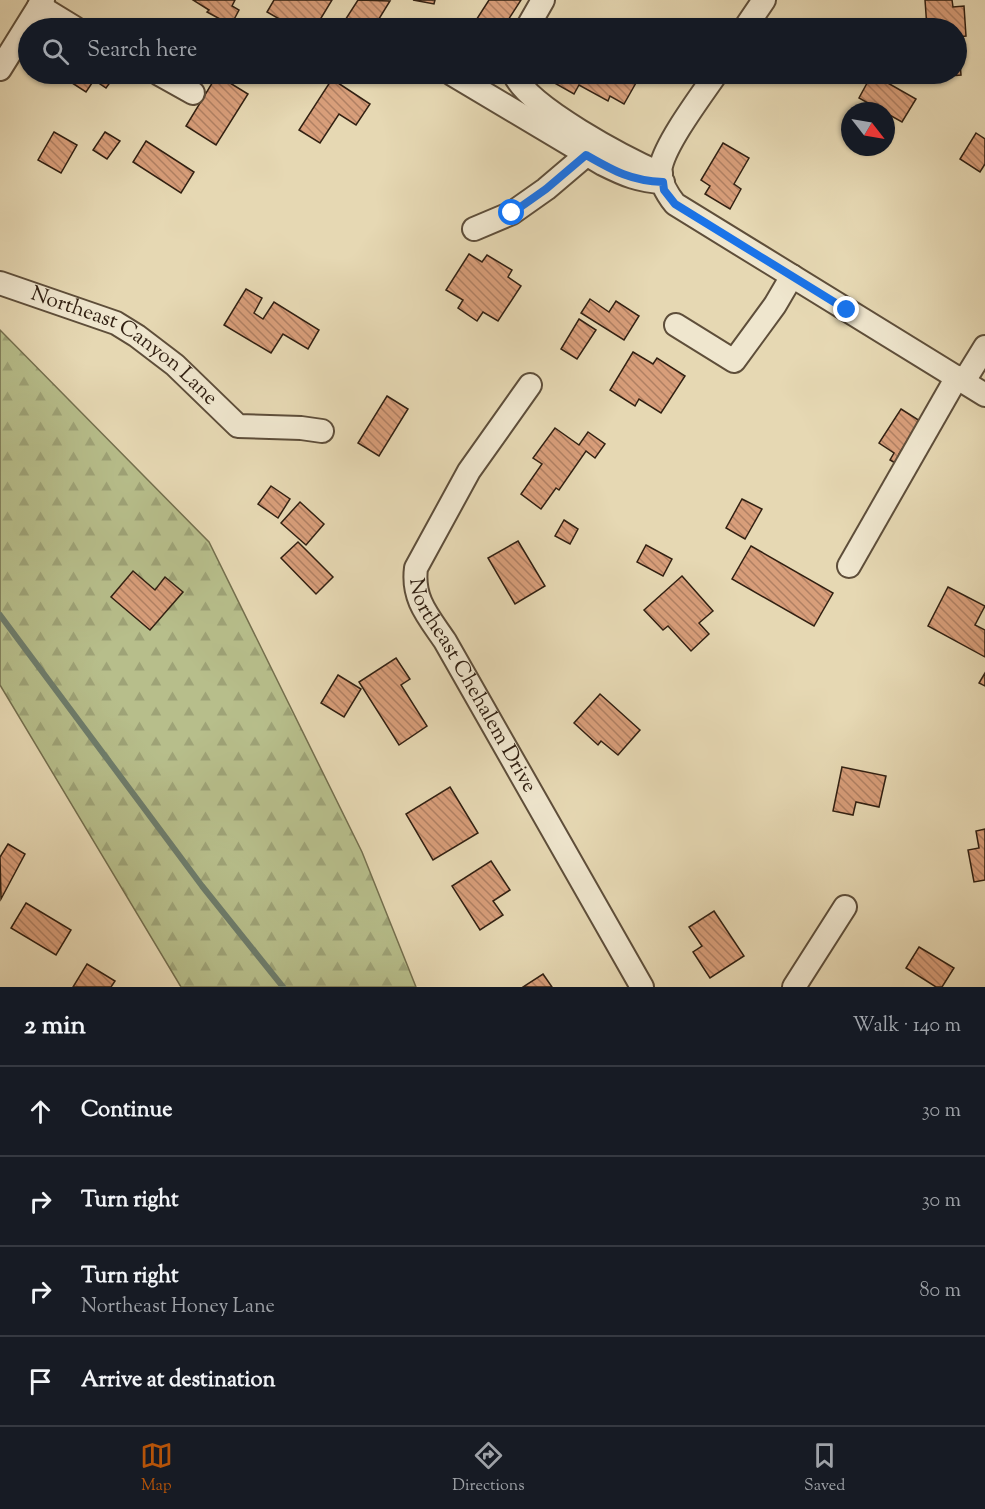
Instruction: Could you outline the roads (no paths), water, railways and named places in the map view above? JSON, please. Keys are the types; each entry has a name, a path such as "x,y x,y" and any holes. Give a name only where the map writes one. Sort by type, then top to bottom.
{"street":[{"path":"533,18 543,0"},
{"path":"752,18 764,0"},
{"path":"31,18 41,2 62,18"},
{"path":"0,69 18,40"},
{"path":"177,84 193,93"},
{"path":"469,84 586,155 624,175 643,182 663,178"},
{"path":"519,84 590,137 663,178"},
{"path":"710,84 670,146 661,168 664,190 675,204 985,394"},
{"path":"474,229 512,213 546,189 586,155"},
{"path":"676,325 734,362 775,305 792,276"},
{"name":"Northeast Canyon Lane","path":"0,283 123,327 175,365 238,426 322,431"},
{"path":"849,566 960,379 985,347"},
{"name":"Northeast Chehalem Drive","path":"530,386 469,471 416,568 414,582 417,597 426,613 445,640 642,987"},
{"path":"794,987 845,907"}],"waterway":[{"path":"0,615 202,886 283,987"}]}
